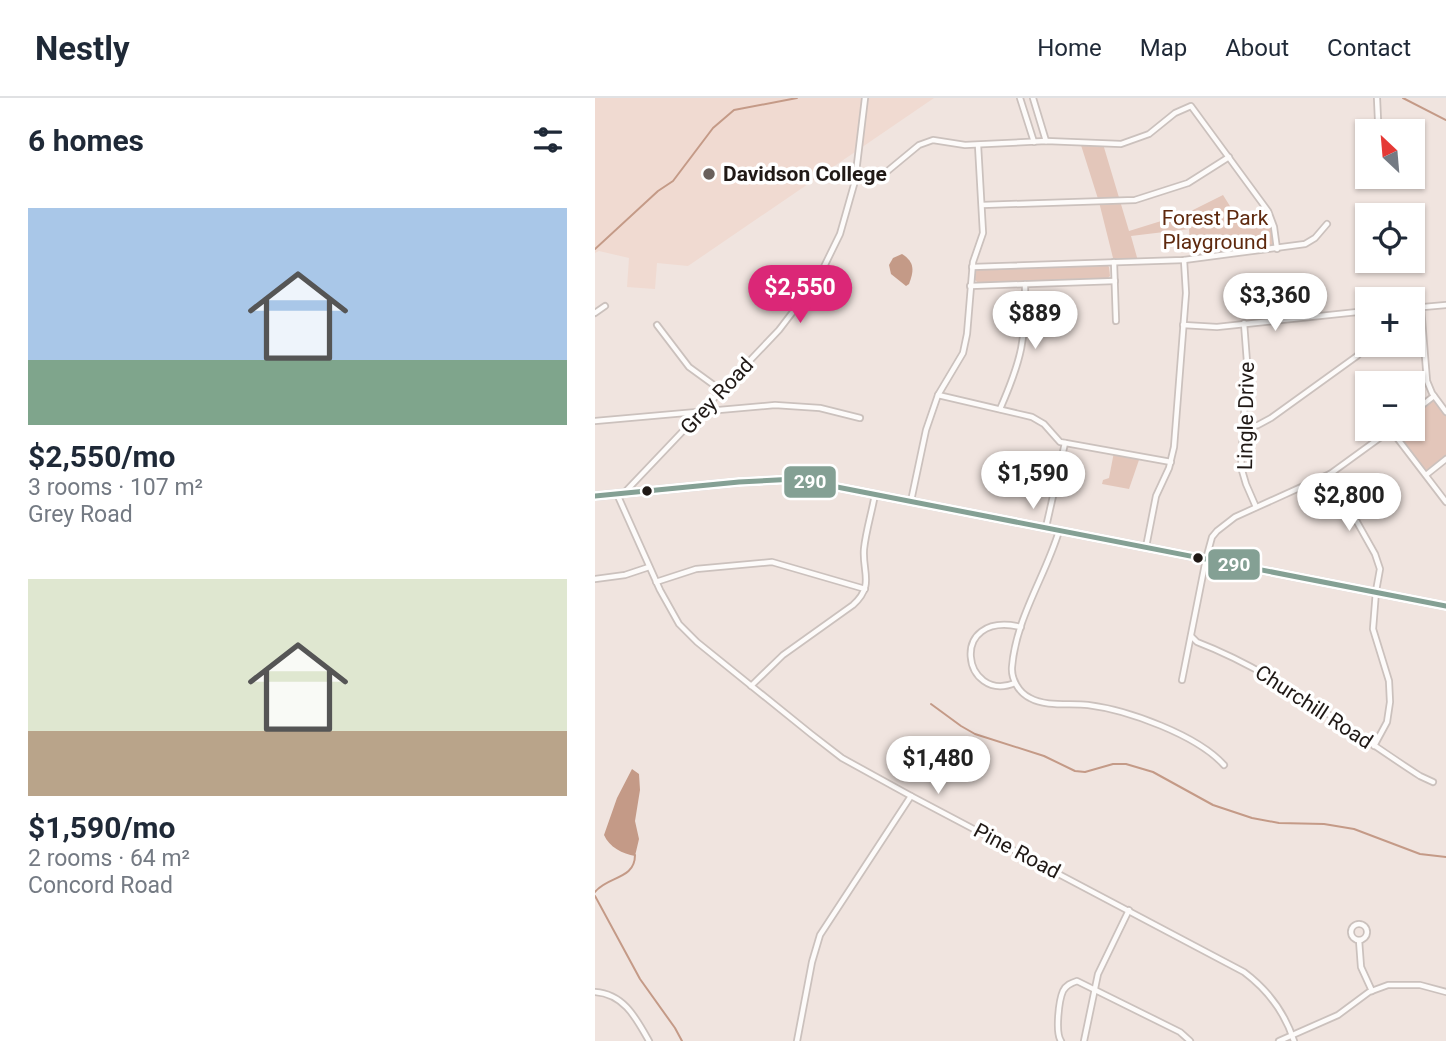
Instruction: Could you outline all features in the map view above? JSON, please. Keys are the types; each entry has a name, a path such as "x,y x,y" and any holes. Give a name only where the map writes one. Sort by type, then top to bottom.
{"main road":[{"path":"595,496 787,479 1446,606"}],"street":[{"name":"Grey Road","path":"620,493 789,320 818,279 840,234 856,175 865,98"},
{"path":"1020,98 1034,142"},
{"path":"1033,98 1046,141"},
{"path":"1377,98 1378,119"},
{"path":"856,175 884,174 915,148 928,141 965,145 1046,141 1108,144 1128,142 1149,134 1175,113 1191,106 1270,216 1277,249"},
{"path":"911,501 926,430 938,395 965,347 972,267 983,233 978,145"},
{"path":"982,205 1135,200 1188,183 1229,157"},
{"path":"972,267 1184,260 1277,249 1310,243 1327,223"},
{"path":"1146,547 1156,496 1171,462 1186,293 1184,260"},
{"path":"1114,262 1116,321"},
{"path":"970,286 1115,281"},
{"path":"1000,409 1023,348 1025,284"},
{"path":"1425,307 1446,305"},
{"path":"595,313 605,306"},
{"path":"1183,326 1206,327 1355,312"},
{"name":"Lingle Drive","path":"1244,323 1247,362 1241,467 1256,507"},
{"path":"657,325 689,367 722,391"},
{"path":"1425,356 1427,381 1446,412"},
{"path":"1244,428 1271,418 1356,357"},
{"path":"938,395 1036,419 1058,440 1065,443 1171,462"},
{"path":"1425,403 1434,396"},
{"path":"595,421 783,405 820,408 860,418"},
{"path":"1182,680 1190,631 1212,537 1222,525 1256,507 1331,474 1375,441"},
{"path":"1400,441 1446,502"},
{"path":"1046,527 1065,443"},
{"path":"1426,475 1446,459"},
{"path":"1331,474 1378,561 1380,575 1373,629 1386,670 1390,702 1387,722 1374,746"},
{"name":"Pine Road","path":"620,493 656,582 674,616 688,634 751,686 842,758 1229,963 1252,978 1277,1006 1293,1038"},
{"path":"751,686 783,655 853,605 865,589 865,547 875,494"},
{"path":"1060,530 1033,590 1021,627 1012,666 1015,683 1026,696 1039,701 1107,708 1152,722 1201,747 1224,765"},
{"path":"656,582 696,569 772,562 865,589"},
{"path":"595,579 625,575 649,566"},
{"path":"1015,683 1001,687 984,681 973,668 969,655 972,643 986,627 1003,623 1021,627"},
{"name":"Churchill Road","path":"1191,637 1197,642 1234,656 1269,676 1433,782"},
{"path":"797,1041 820,935 911,796"},
{"path":"1084,1041 1104,959 1129,910"},
{"path":"1359,940 1361,967 1372,991"},
{"path":"1061,1041 1057,1032 1065,988 1077,981 1180,1032 1190,1041"},
{"path":"1279,1041 1293,1038 1338,1015 1372,991 1400,984 1420,985 1446,992"},
{"path":"595,992 608,994 624,1003 649,1041"}],"shaded area":[{"name":"Davidson College","path":"595,98 934,98 688,266 657,263 655,289 627,287 629,258 599,251 595,253"},
{"path":"902,254 912,267 911,279 906,286 891,274 889,265 893,258"},
{"path":"632,769 639,774 640,790 635,821 639,839 635,856 617,849 604,835 617,798"}],"green space":[{"name":"Forest Park Playground","path":"1080,142 1103,144 1129,231 1187,213 1223,195 1240,222 1263,206 1272,220 1276,248 1191,259 1189,229 1131,236 1138,261 1114,262"},
{"path":"1107,265 1110,276 1107,279 978,283 974,279 975,271 981,269"},
{"path":"1434,397 1446,413 1446,458 1426,474 1400,441 1425,441 1425,404"},
{"path":"1114,452 1140,457 1129,489 1102,484 1103,480 1109,478"}],"waterway":[{"path":"595,249 658,191 673,181 713,128 734,110 797,98"},
{"path":"1403,98 1446,120"},
{"path":"931,704 975,734 1044,756 1075,771 1085,772 1113,764 1126,764 1153,772 1213,805 1252,818 1354,829 1420,854 1446,857"},
{"path":"595,892 626,873 634,863 635,855"},
{"path":"595,896 640,979 682,1041"}],"transit line":[{"name":"290","path":"595,496 796,479 1446,606"}],"place":[{"name":"Davidson College","path":"709,174"}]}
